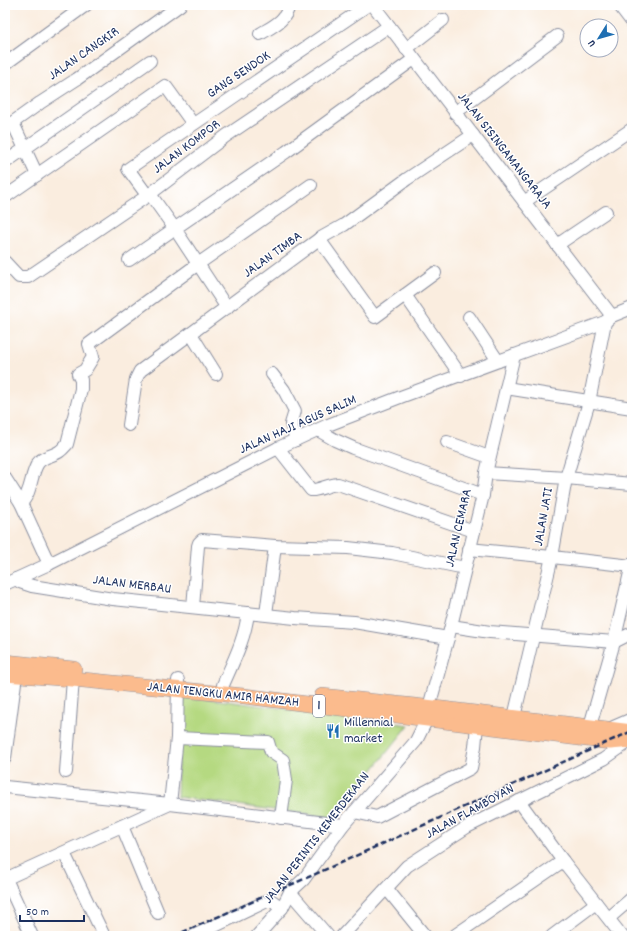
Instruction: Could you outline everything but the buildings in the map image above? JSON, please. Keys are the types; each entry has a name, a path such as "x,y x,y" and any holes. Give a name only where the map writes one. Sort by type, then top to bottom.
{"main road":[{"name":"JALAN TENGKU AMIR HAMZAH","path":"5,662 178,685 428,713 514,717 590,726 609,729 632,737"},
{"name":"JALAN TENGKU AMIR HAMZAH","path":"11,674 178,685 224,685 428,713 477,725 610,742 632,737"}],"street":[{"path":"5,64 86,5"},
{"name":"JALAN CANGKIR","path":"9,126 180,5"},
{"path":"260,34 283,18 286,15 289,5"},
{"name":"GANG SENDOK","path":"148,195 128,169 368,5"},
{"name":"JALAN SISINGAMANGARAJA","path":"373,5 557,245 609,319"},
{"path":"619,5 632,22"},
{"path":"406,49 443,20"},
{"name":"JALAN KOMPOR","path":"5,264 19,277 28,277 148,195 226,136 389,26"},
{"path":"455,112 557,36"},
{"path":"129,260 286,152 414,59"},
{"path":"7,161 150,62"},
{"path":"5,197 165,86 193,124"},
{"path":"9,126 25,149 38,175"},
{"path":"524,202 632,129"},
{"name":"JALAN TIMBA","path":"129,425 138,373 319,239 344,225 407,179 473,135"},
{"path":"20,503 26,498 38,463 42,458 61,451 67,444 81,389 81,380 78,374 85,370 93,357 89,344 198,264 311,185"},
{"path":"148,195 175,229 227,308"},
{"path":"557,245 606,212"},
{"path":"319,239 375,317 435,273"},
{"path":"405,295 461,376"},
{"name":"JALAN HAJI AGUS SALIM","path":"5,584 48,564 278,448 318,430 403,396 461,376 609,319 632,308"},
{"path":"469,317 498,361"},
{"name":"JALAN JATI","path":"514,717 552,557 566,478 589,402 609,319"},
{"path":"191,334 216,374"},
{"name":"JALAN CEMARA","path":"428,713 483,495 486,473 514,355"},
{"path":"272,374 284,390 295,411 291,424 296,440"},
{"path":"506,388 632,408"},
{"path":"318,430 353,448 483,495"},
{"path":"446,442 490,457"},
{"path":"278,448 311,490 330,484 338,484 474,531"},
{"path":"486,473 632,484"},
{"path":"5,478 20,503 48,564"},
{"path":"193,607 199,543 202,540 275,546 348,548 392,553 465,568"},
{"path":"266,614 275,546"},
{"path":"469,549 632,565 614,642 590,726"},
{"name":"JALAN MERBAU","path":"16,579 32,586 113,599 354,622 448,638"},
{"path":"224,685 240,647 248,613"},
{"path":"451,626 490,632 614,642 632,633"},
{"path":"5,758 11,674"},
{"path":"66,772 73,679"},
{"path":"170,804 177,738 178,685"},
{"name":"JALAN PERINTIS KEMERDEKAAN","path":"257,936 282,908 290,892 304,879 354,812 416,741 428,713"},
{"path":"609,729 632,718"},
{"path":"354,812 378,817 471,768 477,725"},
{"name":"JALAN FLAMBOYAN","path":"342,936 407,866 467,827 604,759 632,737"},
{"path":"177,738 268,742 271,752 283,760 286,780 281,818"},
{"path":"5,787 170,804 343,826"},
{"path":"518,801 622,936"},
{"path":"32,936 6,879 170,804"},
{"path":"122,826 158,913"},
{"path":"64,853 104,936"},
{"path":"454,936 563,861"},
{"path":"387,889 425,936"},
{"path":"290,892 328,936"},
{"path":"609,918 632,898"},
{"path":"194,936 267,901 272,901 282,908"},
{"path":"552,936 596,903"}],"green space":[{"path":"180,695 409,725 334,818 177,797"}],"railway":[{"path":"174,936 320,872 632,731"}],"place":[{"name":"Millennial market","path":"333,731"}]}
